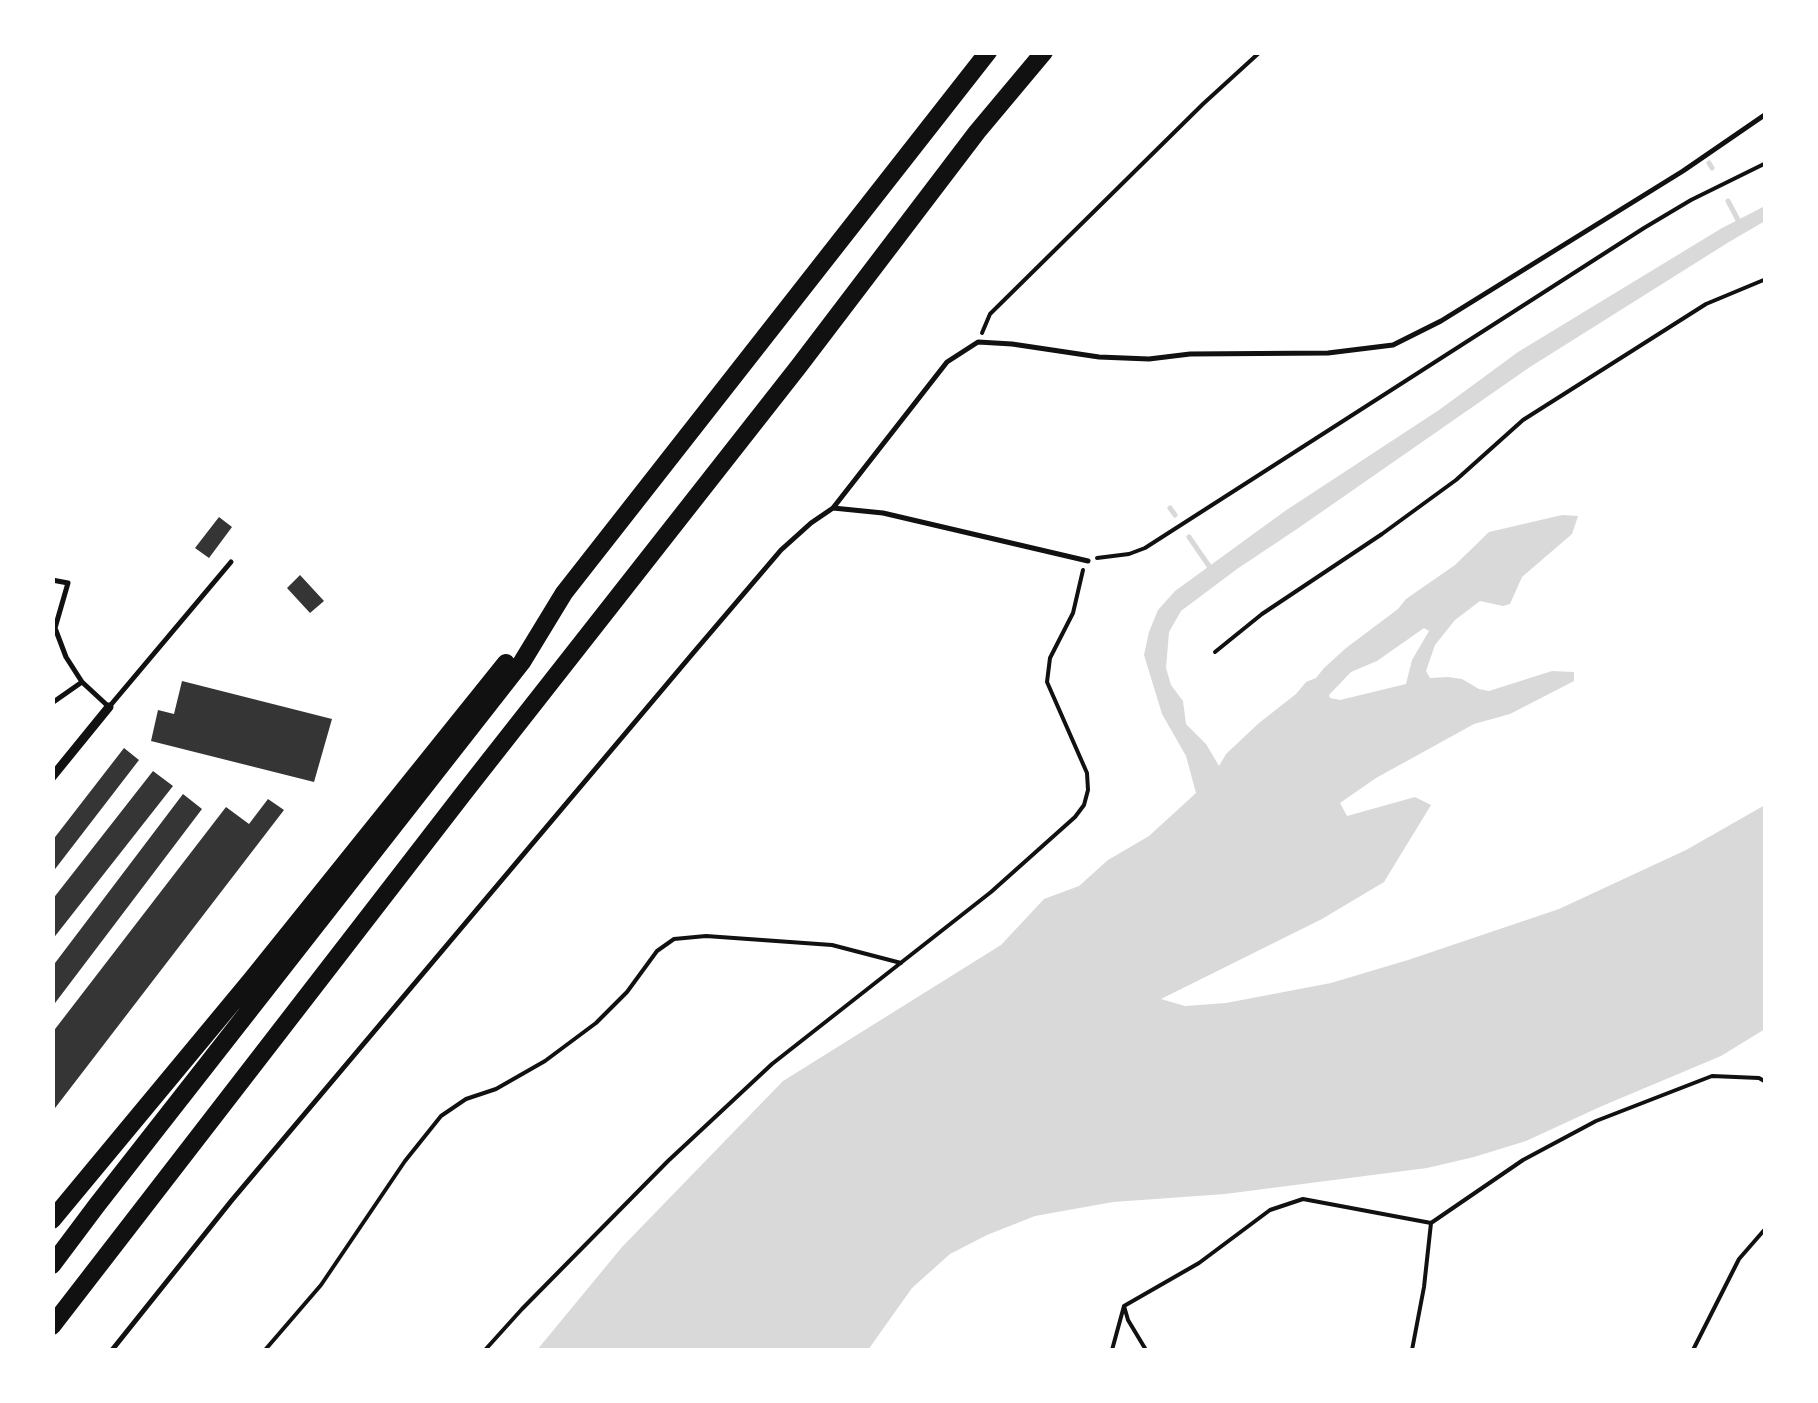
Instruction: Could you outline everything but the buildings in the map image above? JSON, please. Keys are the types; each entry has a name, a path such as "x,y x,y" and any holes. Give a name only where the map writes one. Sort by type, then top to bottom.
{"highway":[{"path":"52,1220 564,594 988,52"},
{"path":"52,1326 977,132 1044,52"},
{"path":"52,1264 522,662 564,594"}],"street":[{"path":"52,777 109,706"}],"lane":[{"path":"112,1350 232,1200 781,550 833,508 947,362 978,342 1099,358 1149,359 1190,354 1328,353 1393,345 1441,321 1683,171 1766,114"},
{"path":"833,508 883,513 1088,562"},
{"path":"52,580 68,583 54,628 66,657 82,682 109,706 231,562"},
{"path":"52,703 82,682"}],"path":[{"path":"978,342 990,314 1260,52"},
{"path":"485,1350 668,1160 772,1064 902,964 1075,817 1088,790 1087,773 1047,682 1050,658 1073,614 1083,568 1088,562 1145,548 1644,228 1690,200 1766,163"},
{"path":"1215,652 1262,614 1456,480 1523,420 1706,304 1766,279"},
{"path":"265,1350 321,1284 405,1161 441,1116 466,1099 496,1089 545,1061 596,1023 627,992 657,951 674,939 706,936 832,945 902,964"},
{"path":"1112,1350 1124,1306 1199,1263 1270,1210 1303,1199 1430,1223 1522,1160 1596,1121 1712,1076 1759,1078 1766,1082"},
{"path":"1412,1350 1424,1287 1430,1223"},
{"path":"1693,1350 1739,1260 1766,1228"},
{"path":"1124,1306 1146,1350"}],"shaded area":[{"path":"1765,206 1765,221 1530,367 1181,611 1169,632 1166,668 1171,685 1183,701 1186,724 1206,744 1219,766 1226,754 1306,682 1316,678 1406,599 1455,565 1489,532 1562,515 1578,516 1572,534 1522,577 1510,604 1480,601 1455,620 1435,645 1426,671 1430,678 1462,679 1489,691 1552,671 1574,672 1574,681 1510,714 1474,724 1376,778 1340,803 1347,816 1415,797 1431,805 1384,882 1322,919 1161,999 1185,1006 1226,1003 1331,983 1408,960 1559,909 1686,850 1765,805 1765,1029 1721,1056 1526,1141 1474,1157 1427,1168 1225,1194 1113,1202 1035,1216 950,1254 912,1288 868,1350 537,1350 622,1247 783,1081 1001,945 1044,899 1079,886 1108,860 1149,836 1196,793 1186,756 1162,714 1144,655 1158,610 1175,591 1518,352","holes":["1424,628 1429,631 1412,660 1406,684 1340,700 1330,698 1351,672 1377,661"]}],"waterway":[{"path":"1709,163 1712,168"},
{"path":"1728,201 1738,220"},
{"path":"1170,508 1175,515"},
{"path":"1189,537 1209,566"}]}
